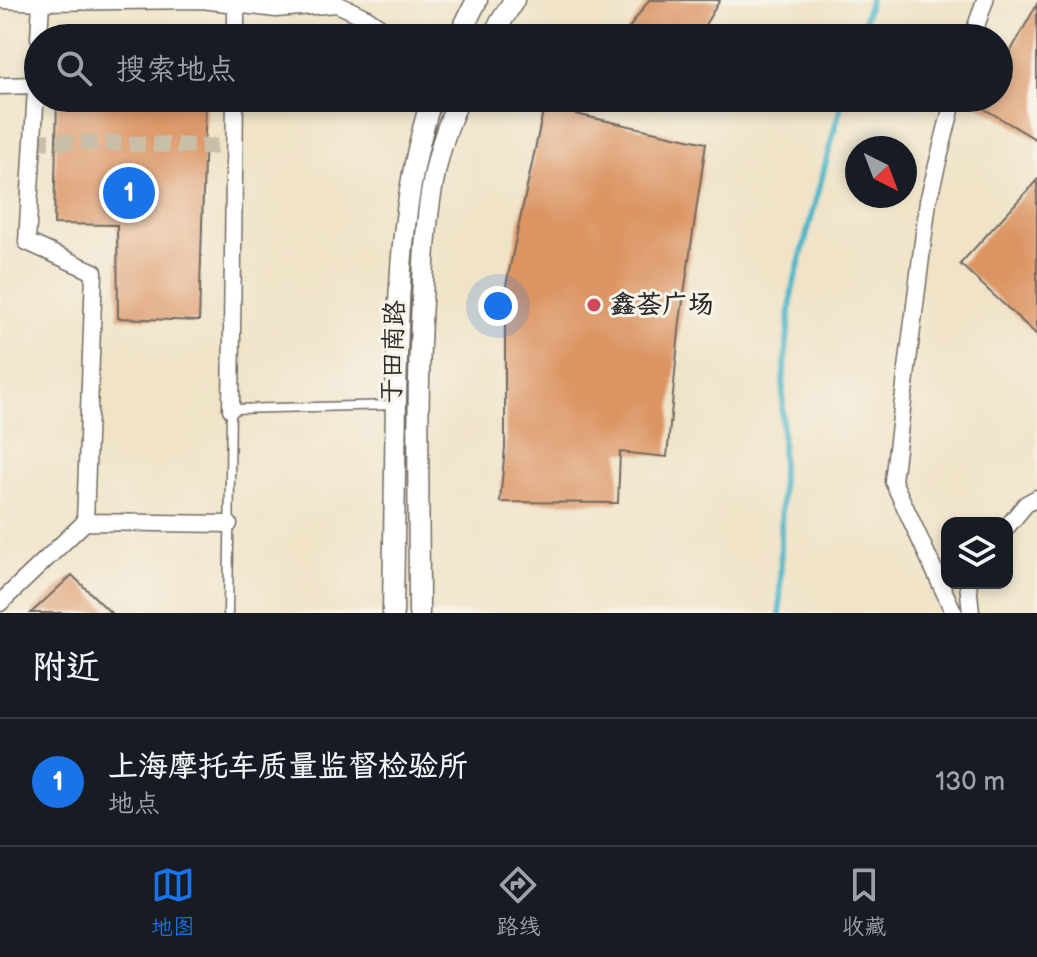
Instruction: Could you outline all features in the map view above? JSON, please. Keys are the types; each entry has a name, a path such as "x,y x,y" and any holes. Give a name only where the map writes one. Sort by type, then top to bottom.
{"street":[{"path":"2,0 185,0 276,9 337,4 350,5 376,24"},
{"path":"465,24 477,0"},
{"path":"499,24 514,0"},
{"path":"977,24 985,0"},
{"path":"39,24 40,1"},
{"path":"236,4 236,24"},
{"path":"0,86 24,85"},
{"path":"0,603 85,522 94,272 27,242 34,112"},
{"path":"231,409 235,112"},
{"name":"于田南路","path":"393,613 398,291 405,213 418,142 428,112"},
{"name":"于田南路","path":"419,613 418,359 425,239 444,129 453,112"},
{"path":"950,112 928,201 893,481 954,613"},
{"path":"1013,520 1026,504 1037,498"},
{"path":"395,506 419,505"},
{"path":"85,522 229,524"},
{"path":"969,589 971,613"}],"lane":[{"path":"228,613 231,409 396,405"}],"building":[{"path":"649,0 720,0 705,24 632,24"},
{"path":"1037,4 1037,140 990,112 1013,112 1013,47"},
{"path":"57,112 206,112 199,321 118,318 117,225 54,224"},
{"name":"鑫荟广场","path":"543,112 566,112 706,143 680,321 667,457 620,452 618,503 500,502 505,447 505,290"},
{"path":"1037,180 1037,335 960,264"},
{"path":"72,575 111,613 31,613"}],"waterway":[{"path":"864,24 870,0"},
{"path":"780,613 783,382 792,290 839,112"}],"tunnel":[{"path":"33,141 234,147"}],"place":[{"name":"上海摩托车质量监督检验所","path":"129,193"},
{"name":"鑫荟广场","path":"594,305"}]}
